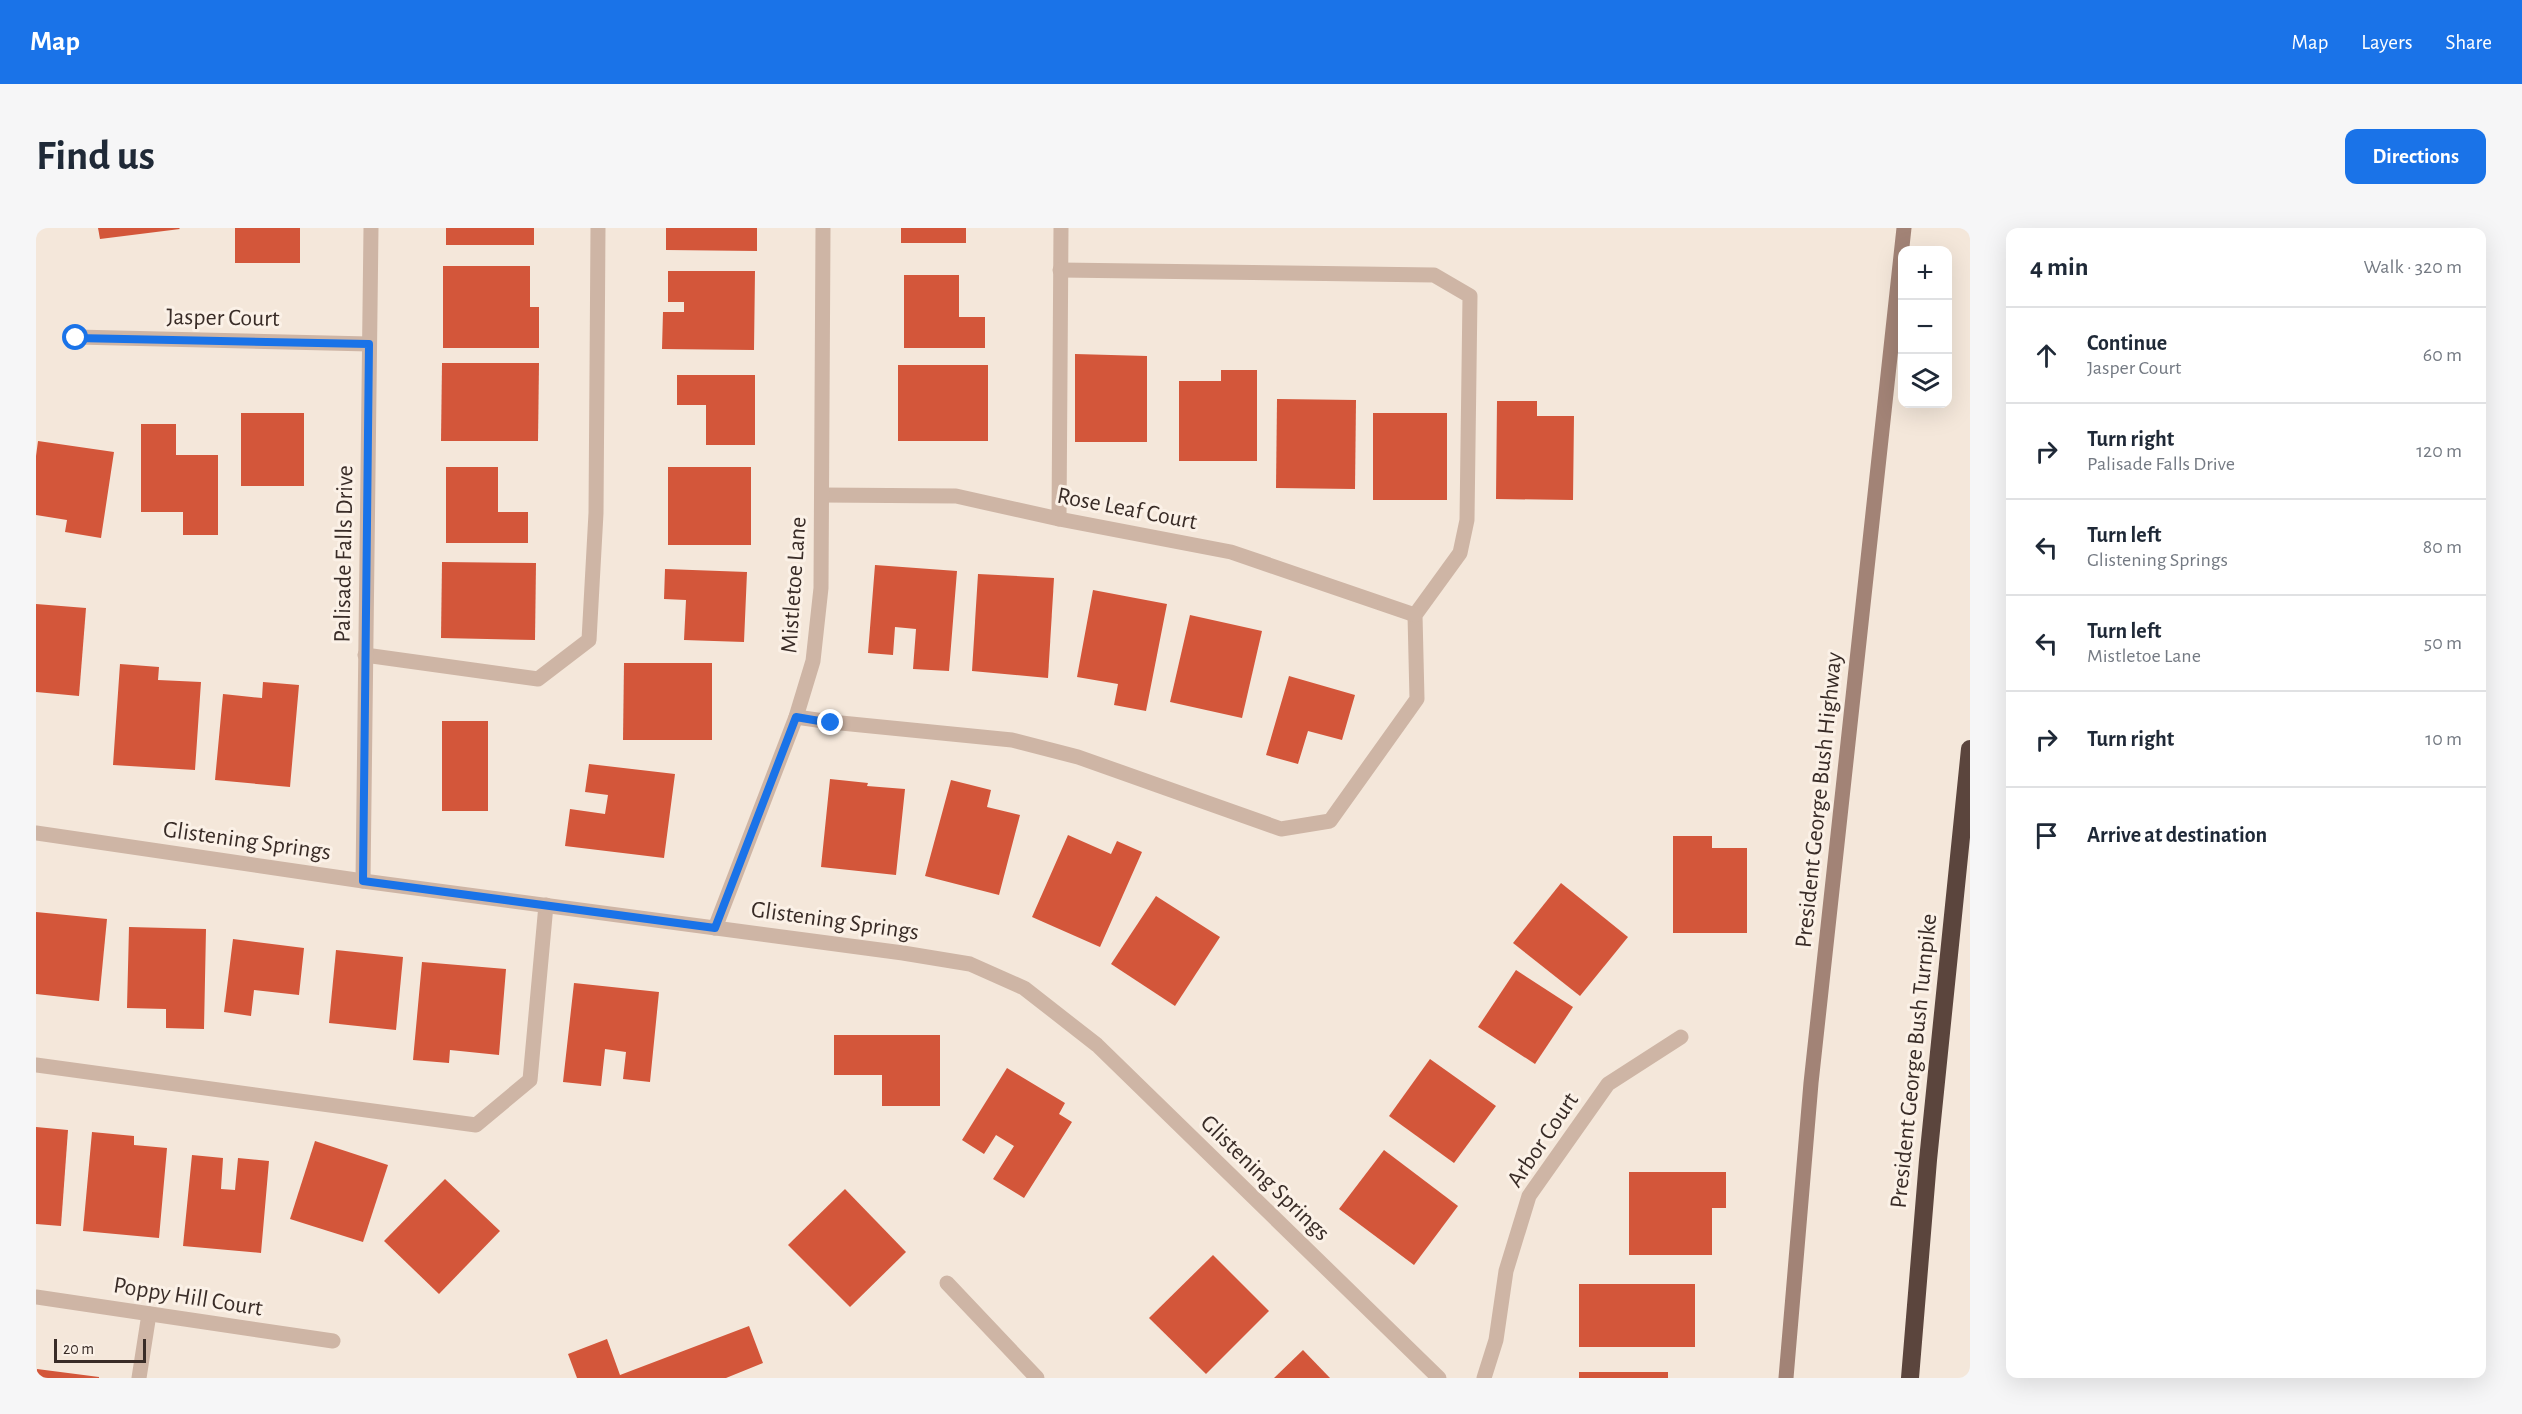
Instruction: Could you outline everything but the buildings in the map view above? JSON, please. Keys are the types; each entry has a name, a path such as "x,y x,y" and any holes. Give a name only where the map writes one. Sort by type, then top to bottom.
{"highway":[{"name":"President George Bush Turnpike","path":"1910,1378 1928,1160 1970,749"}],"main road":[{"name":"President George Bush Highway","path":"1786,1378 1813,1071 1904,228"}],"street":[{"name":"Palisade Falls Drive","path":"363,881 371,228"},
{"path":"365,655 538,679 590,640 596,513 598,228"},
{"name":"Mistletoe Lane","path":"715,928 796,717 813,661 821,588 823,228"},
{"path":"1059,519 1061,228"},
{"path":"796,717 831,723 1012,740 1078,757 1281,829 1330,821 1417,699 1415,615 1460,553 1467,520 1470,296 1434,275 1060,270"},
{"name":"Jasper Court","path":"76,338 369,344"},
{"name":"Rose Leaf Court","path":"822,495 956,496 1059,519 1231,552 1415,615"},
{"name":"Glistening Springs","path":"36,833 363,881 970,964 1024,988 1097,1045 1439,1378"},
{"path":"36,1065 476,1125 530,1080 546,905"},
{"name":"Arbor Court","path":"1484,1378 1496,1340 1506,1271 1529,1196 1608,1084 1681,1037"},
{"path":"947,1283 1037,1378"},
{"name":"Poppy Hill Court","path":"36,1297 333,1341"},
{"path":"139,1378 149,1314"}],"route":[{"path":"76,338 369,344 363,881 715,928 796,717 831,723"}]}
